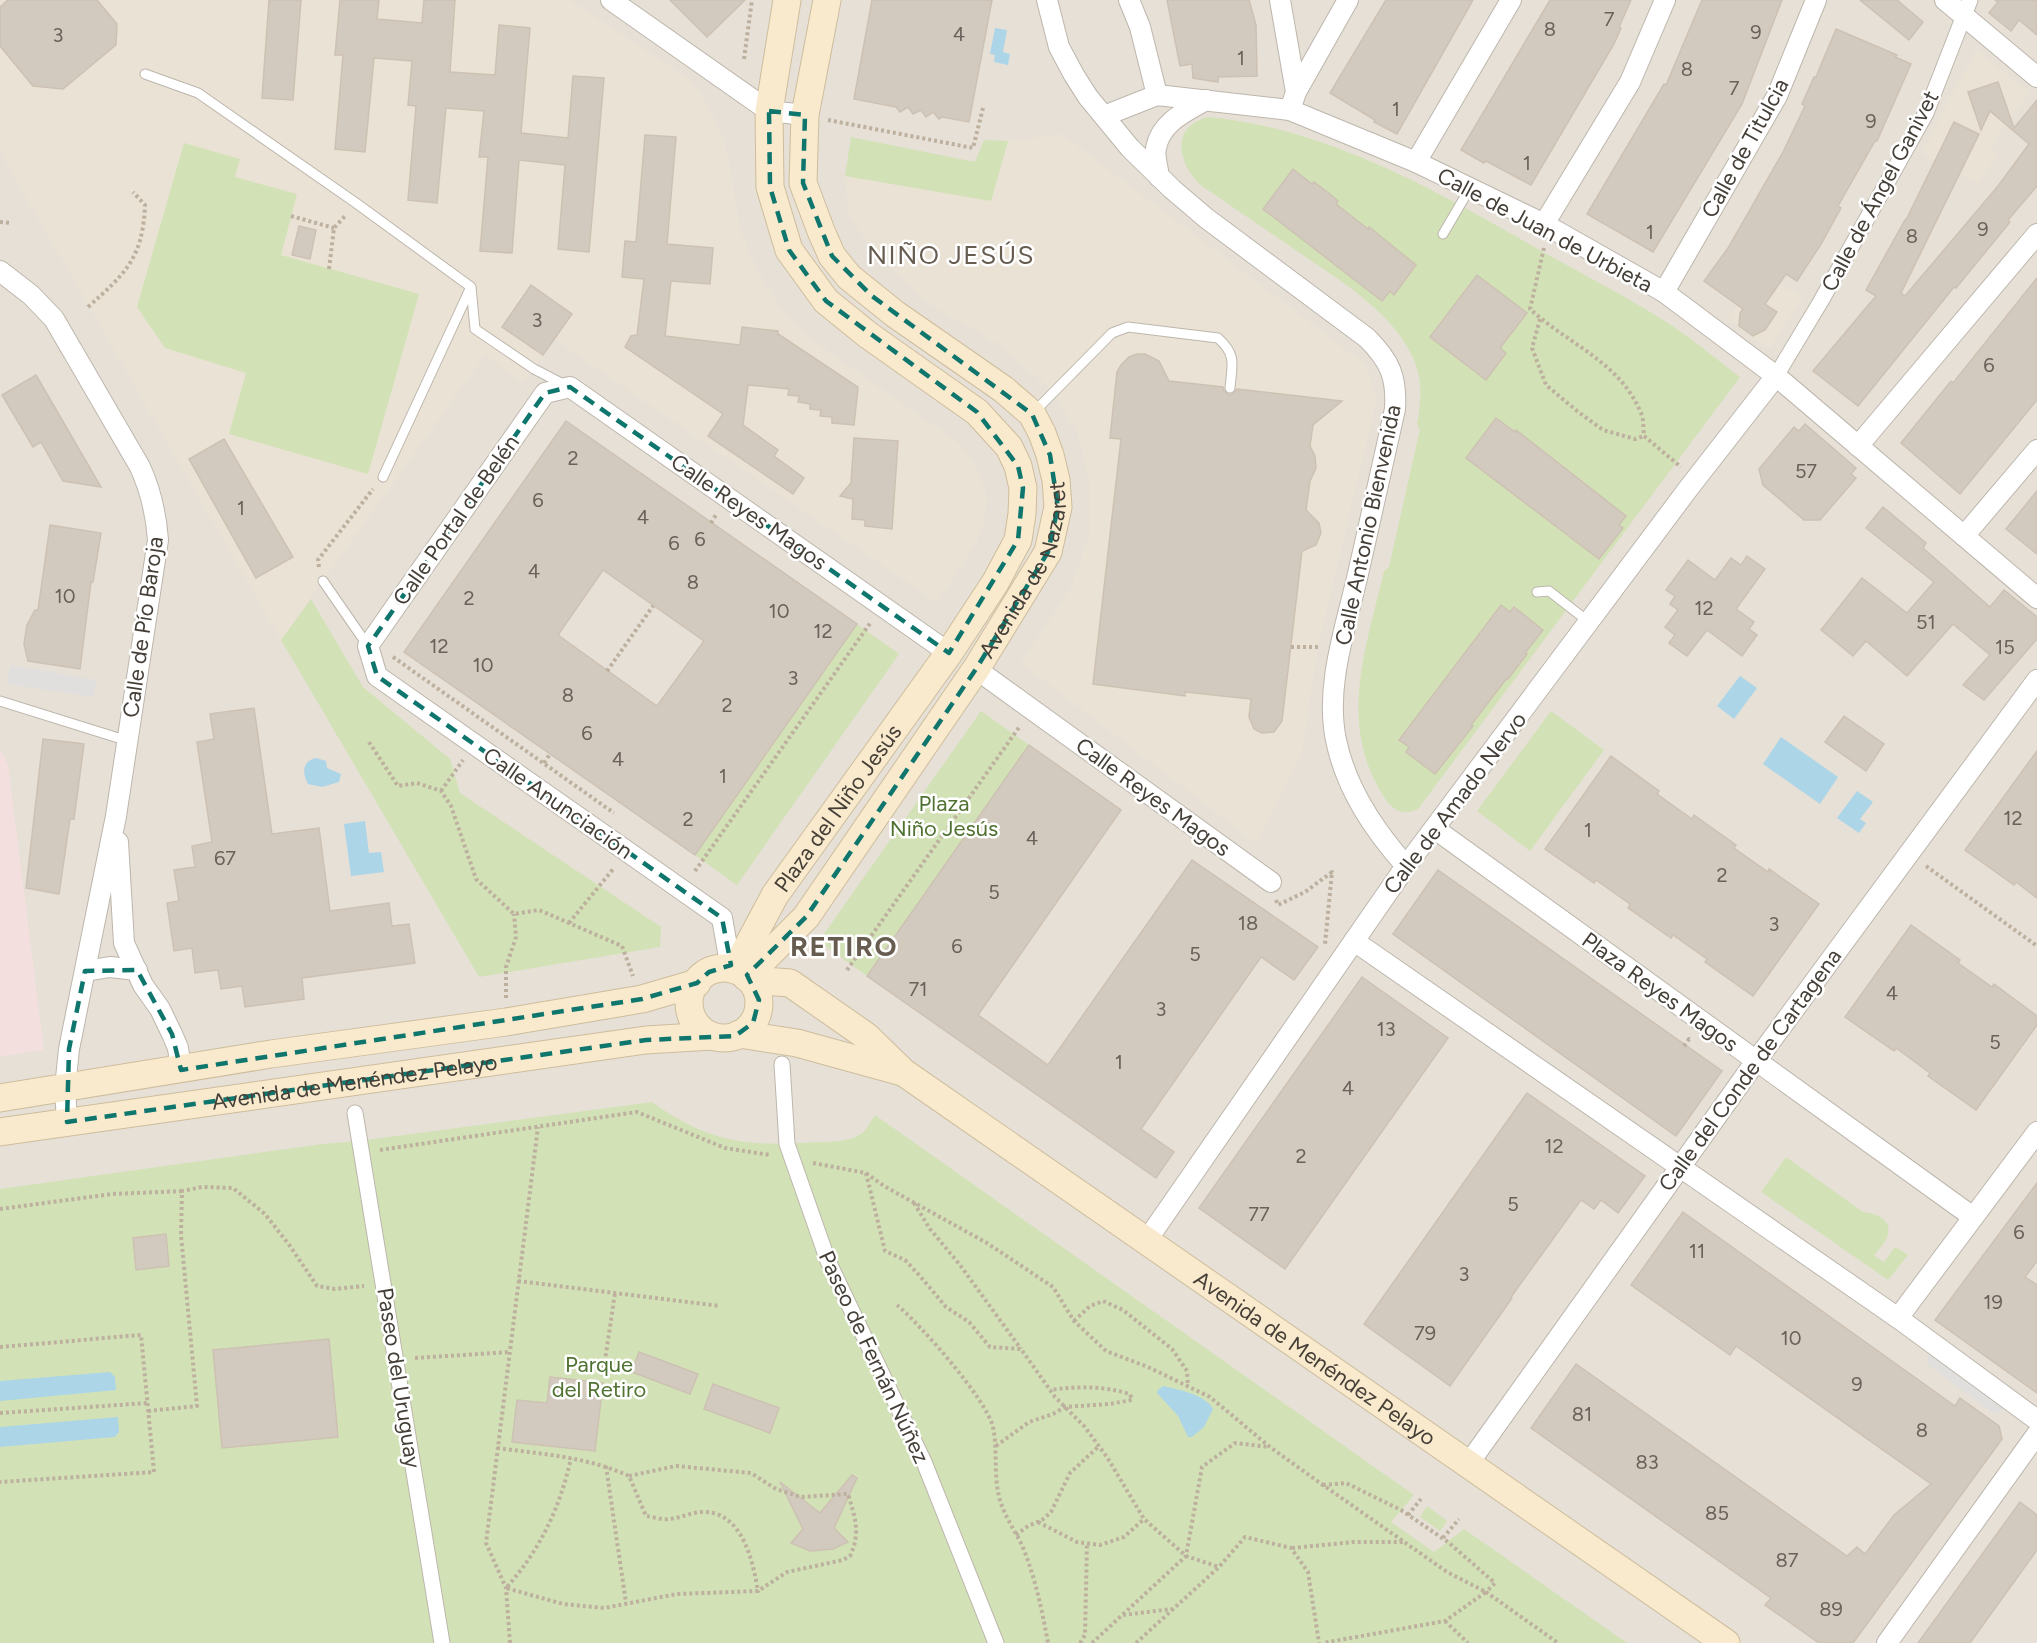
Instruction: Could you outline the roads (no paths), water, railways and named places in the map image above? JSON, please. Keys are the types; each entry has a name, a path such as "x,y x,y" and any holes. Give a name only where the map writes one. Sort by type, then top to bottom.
{"main road":[{"name":"Avenida de Nazaret","path":"787,0 769,111 770,187 789,250 826,301 868,335 977,412 1009,447 1018,465 1023,488 1018,540 995,583 949,653"},
{"name":"Avenida de Nazaret","path":"827,0 805,115 803,183 820,231 832,256 849,277 941,348 1003,389 1032,414 1042,433 1056,480 1058,507 1055,529 1048,552 976,669"},
{"name":"Plaza del Niño Jesús","path":"740,974 775,895 949,653"},
{"name":"Plaza del Niño Jesús","path":"740,974 806,917 976,669"},
{"path":"720,969 740,974 756,989 759,1000 758,1012 753,1023 739,1034 723,1038 711,1036 702,1030 690,1010 690,998 697,983 709,972 720,969"},
{"name":"Avenida de Menéndez Pelayo","path":"740,974 790,983 866,1036 903,1072 1726,1643"},
{"name":"Avenida de Menéndez Pelayo","path":"0,1098 271,1054 506,1022 642,999 697,983"},
{"name":"Avenida de Menéndez Pelayo","path":"739,1034 797,1042 903,1072"},
{"name":"Avenida de Menéndez Pelayo","path":"0,1132 646,1040 711,1036"}],"street":[{"path":"610,0 769,111 805,115"},
{"name":"Calle Antonio Bienvenida","path":"1047,0 1059,47 1074,75 1130,148 1206,218 1367,338 1381,352 1391,369 1396,392 1395,409 1340,650 1333,700 1336,738 1351,786 1384,840 1407,866"},
{"path":"1129,0 1140,27 1157,95"},
{"path":"1280,0 1293,101"},
{"path":"1293,101 1348,0"},
{"path":"1416,162 1511,0"},
{"path":"1544,224 1630,82 1665,0"},
{"name":"Calle de Titulcia","path":"1664,292 1777,96 1816,0"},
{"path":"1945,0 1967,8 2037,77"},
{"name":"Calle de Ángel Ganivet","path":"1776,376 1821,301 1926,112 1967,8"},
{"name":"Calle de Juan de Urbieta","path":"1104,116 1157,95 1206,100 1293,101 1544,224 1664,292 1776,376 2037,598"},
{"path":"1159,177 1156,150 1162,132 1178,116 1206,100"},
{"path":"1858,446 2037,234"},
{"name":"Calle de Pío Baroja","path":"0,271 32,295 54,320 140,467 150,490 157,518 158,540 116,816 69,1049 65,1088 67,1122"},
{"name":"Calle de Amado Nervo","path":"1147,1240 1407,866 1695,479 1776,376"},
{"name":"Calle Reyes Magos","path":"570,387 949,653"},
{"name":"Calle Portal de Belén","path":"368,646 544,393 570,387"},
{"path":"1964,536 2037,450"},
{"name":"Calle Anunciación","path":"368,646 377,676 722,918 740,974"},
{"name":"Calle Reyes Magos","path":"976,669 1271,882"},
{"name":"Calle del Conde de Cartagena","path":"1469,1463 1756,1061 2037,680"},
{"name":"Calle de Pío Baroja","path":"116,816 124,943 172,1034 178,1048 181,1070"},
{"name":"Plaza Reyes Magos","path":"1435,829 1973,1217"},
{"path":"1354,941 1898,1318 2037,1420"},
{"path":"85,971 110,967 137,970"},
{"name":"Paseo de Fernán Núñez","path":"782,1064 787,1144 828,1261 924,1462 996,1643"},
{"name":"Paseo del Uruguay","path":"355,1113 442,1643"},
{"path":"1898,1318 2037,1132"},
{"path":"1887,1643 2037,1434"}],"lane":[{"path":"145,74 198,93 356,203 471,287 475,329 534,369 570,387"},
{"path":"1443,234 1470,188"},
{"path":"383,477 471,287"},
{"path":"1032,414 1112,333 1128,327 1218,339 1228,348 1233,360 1230,388"},
{"path":"323,581 368,646"},
{"path":"1537,592 1549,591 1589,622"},
{"path":"0,701 128,741"}],"water":[{"path":"995,28 1007,30 1003,52 1010,54 1008,65 994,62 995,55 990,54"},
{"path":"1740,676 1757,688 1734,719 1717,706"},
{"path":"1781,737 1838,777 1820,804 1763,764"},
{"path":"316,758 326,761 327,768 341,774 339,782 322,787 308,784 305,768 308,762"},
{"path":"1857,791 1873,802 1860,819 1866,823 1859,833 1837,818"},
{"path":"365,821 369,853 381,852 384,872 351,876 344,824"},
{"path":"110,1372 115,1377 116,1390 0,1401 0,1381"},
{"path":"1163,1386 1198,1396 1213,1409 1204,1427 1192,1437 1188,1437 1178,1416 1157,1393"},
{"path":"118,1417 119,1432 115,1437 0,1447 0,1427"}],"district":[{"name":"NIÑO JESÚS","path":"951,255"},
{"name":"RETIRO","path":"844,946"}],"park label":[{"name":"Plaza Niño Jesús","path":"944,816"},
{"name":"Parque del Retiro","path":"599,1376"}]}
